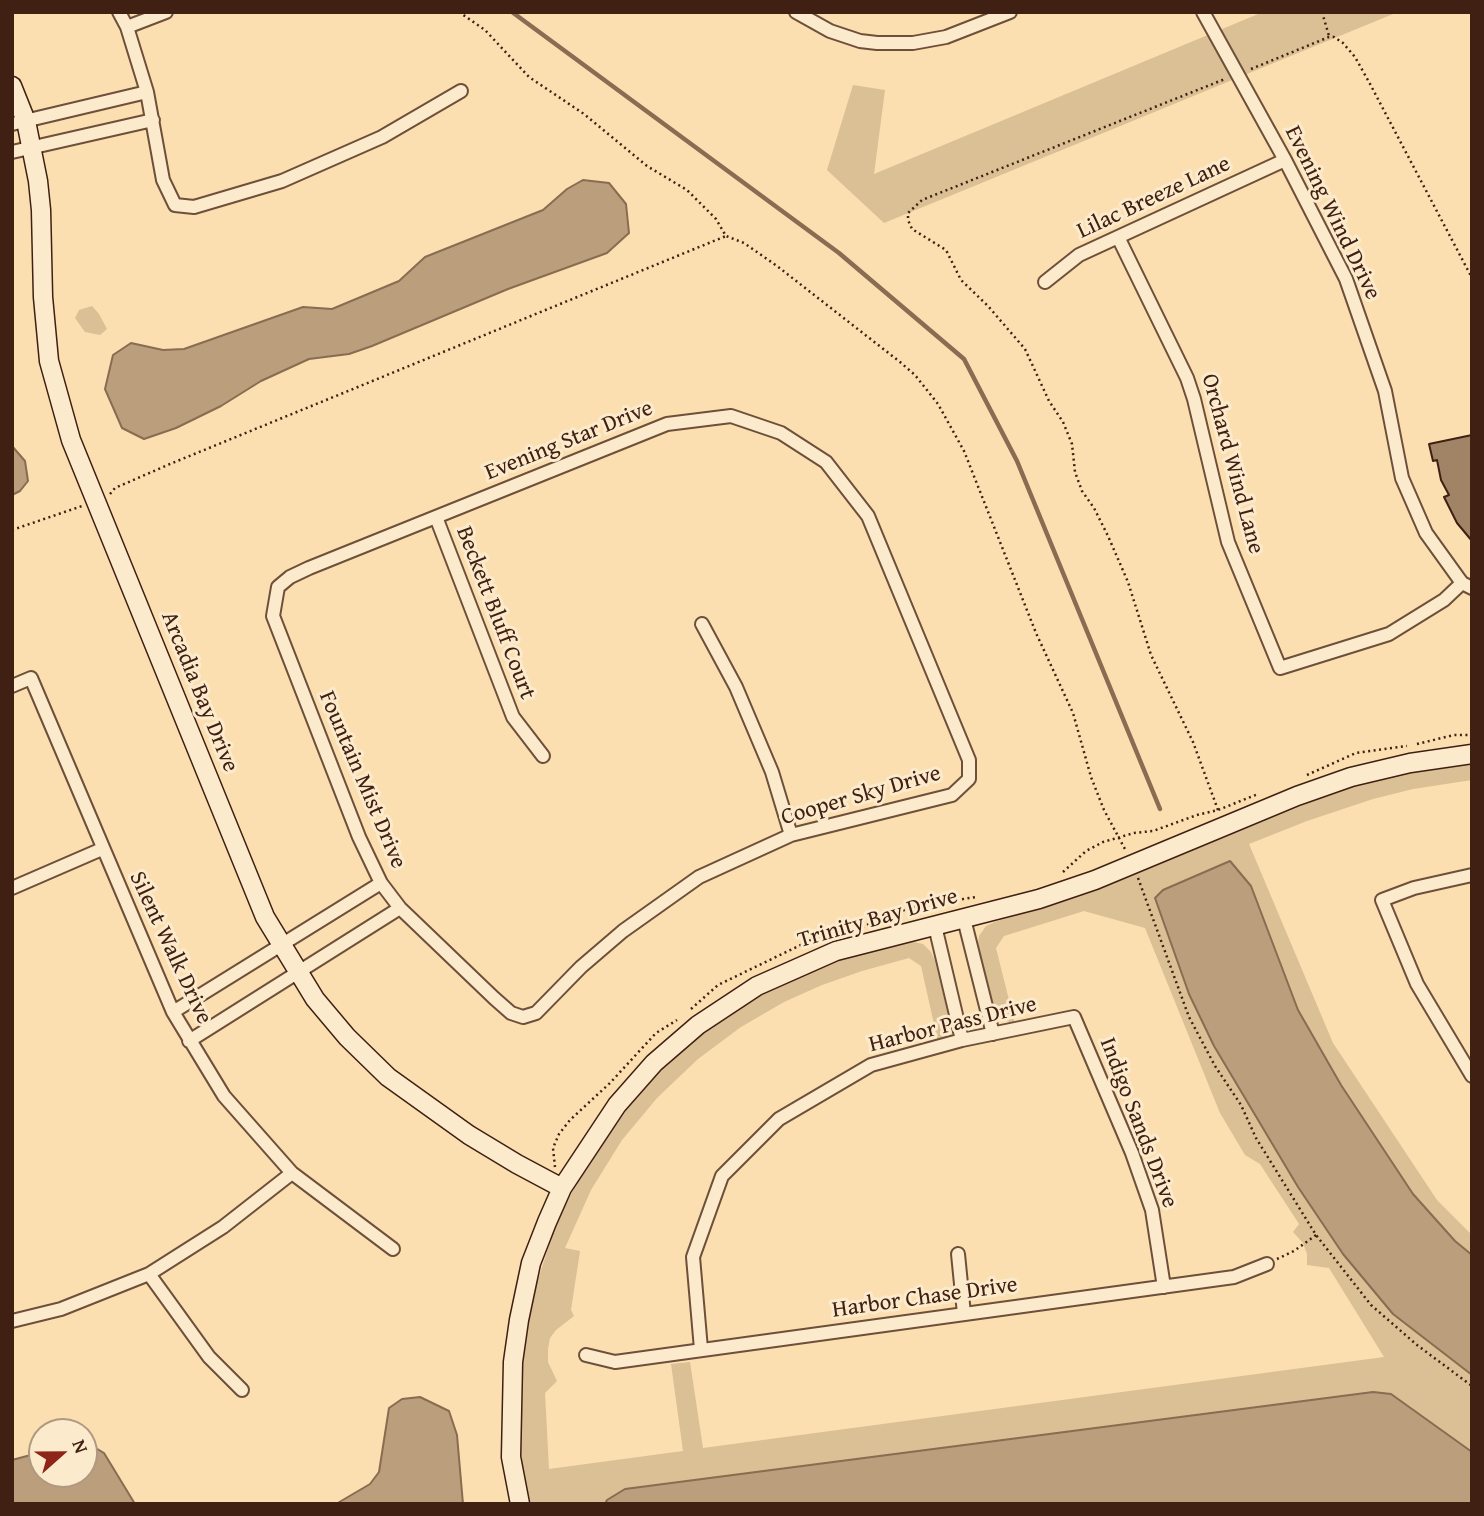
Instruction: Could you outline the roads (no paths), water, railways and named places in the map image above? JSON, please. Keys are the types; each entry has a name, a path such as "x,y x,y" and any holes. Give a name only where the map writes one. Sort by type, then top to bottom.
{"street":[{"path":"119,12 127,27 147,92 163,180 175,205 194,207 282,181 382,137 461,91"},
{"path":"127,27 166,12"},
{"path":"796,12 830,31 860,41 877,43 913,43 946,37 1010,12"},
{"name":"Evening Wind Drive","path":"1203,12 1285,160 1346,279 1385,391 1402,478 1426,533 1467,585"},
{"name":"Arcadia Bay Drive","path":"12,86 19,123 32,148 41,210 43,297 49,361 71,440 265,917 315,999 347,1037 388,1077 469,1135 562,1188"},
{"path":"19,123 147,92"},
{"path":"12,152 153,120"},
{"name":"Lilac Breeze Lane","path":"1045,282 1079,255 1285,160"},
{"name":"Orchard Wind Lane","path":"1118,237 1187,378 1228,542 1280,668 1389,634 1467,585"},
{"name":"Evening Star Drive","path":"278,587 299,573 667,424 731,416 782,433 826,462 868,516 969,760 969,779"},
{"name":"Beckett Bluff Court","path":"436,517 513,717 543,756"},
{"name":"Fountain Mist Drive","path":"278,587 273,616 359,837 381,883 400,908 494,998 511,1013 523,1017"},
{"path":"702,624 737,687 772,772 791,835"},
{"name":"Silent Walk Drive","path":"12,686 32,678 173,1012 225,1096 292,1173 393,1249"},
{"name":"Trinity Bay Drive","path":"520,1504 511,1457 510,1414 517,1331 531,1263 562,1188 617,1105 654,1063 698,1024 757,986 836,951 1039,899 1095,880 1297,796 1352,778 1410,763 1472,754"},
{"name":"Cooper Sky Drive","path":"523,1017 536,1013 581,967 623,931 699,877 791,835 952,795 969,779"},
{"path":"12,888 102,849"},
{"path":"1472,875 1414,888 1382,900 1417,984 1472,1076"},
{"path":"173,1012 381,883"},
{"path":"190,1041 400,908"},
{"path":"964,919 993,1034"},
{"path":"935,926 962,1040"},
{"name":"Harbor Pass Drive","path":"701,1349 693,1257 722,1176 779,1119 870,1065 962,1040 1074,1017"},
{"name":"Indigo Sands Drive","path":"1074,1017 1132,1153 1152,1210 1164,1287"},
{"path":"12,1321 61,1309 149,1274 223,1227 292,1173"},
{"path":"958,1254 964,1314"},
{"name":"Harbor Chase Drive","path":"586,1354 615,1362 1234,1277 1267,1264"},
{"path":"149,1274 209,1357 242,1390"}],"waterway":[{"path":"512,12 839,253 964,359 1017,461 1160,809"}]}
